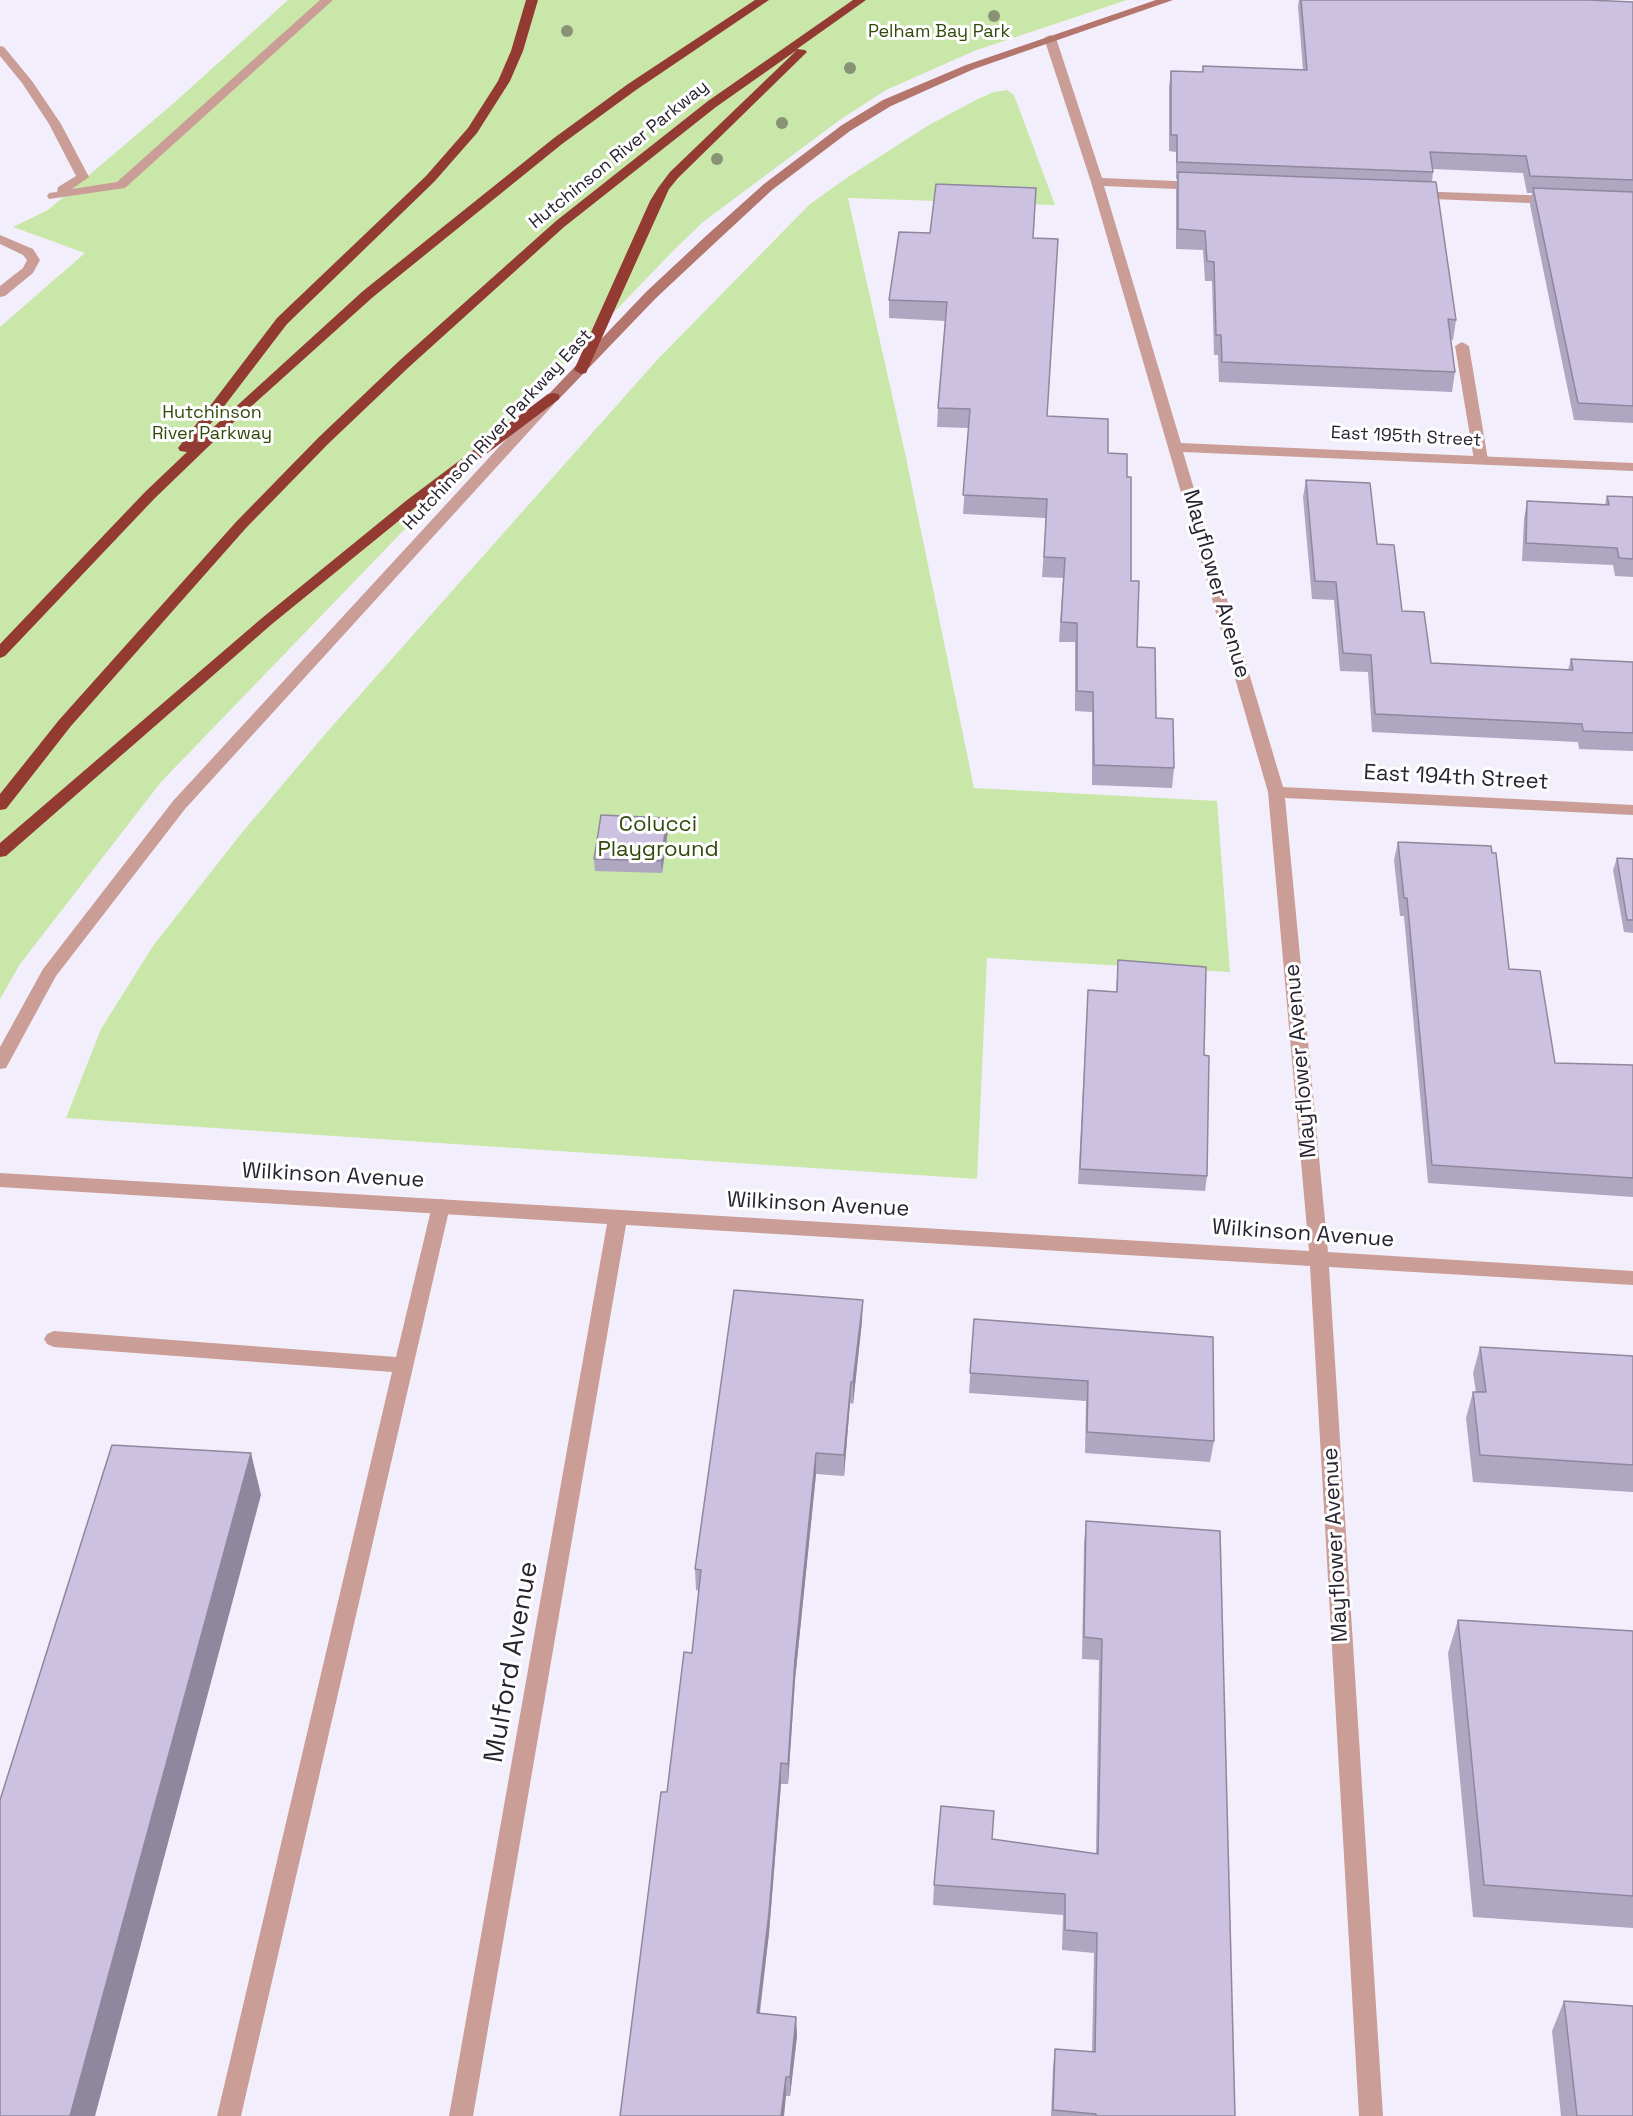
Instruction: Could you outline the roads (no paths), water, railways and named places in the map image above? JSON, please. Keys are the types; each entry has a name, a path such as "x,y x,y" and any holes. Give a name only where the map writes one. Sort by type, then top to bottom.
{"highway":[{"path":"150,495 282,321 429,179 473,130 504,81 517,51 532,0"},
{"name":"Hutchinson River Parkway","path":"0,653 150,495 230,418 368,294 473,208 632,87 763,0"},
{"name":"Hutchinson River Parkway","path":"0,805 65,723 241,525 323,441 404,364 561,224 610,184 712,104 860,0"},
{"path":"581,370 664,188 674,175 843,10"},
{"path":"0,852 275,614 412,503 553,397"}],"street":[{"path":"0,49 26,81 55,124 84,177 53,196 121,184 327,0"},
{"name":"Hutchinson River Parkway East","path":"0,1063 50,974 179,805 553,397 651,296 712,238 768,187 819,147 896,99 970,67 1167,0"},
{"name":"Mayflower Avenue","path":"1050,38 1097,182 1276,792 1319,1259 1371,2116"},
{"path":"1097,182 1214,187"},
{"path":"1406,194 1561,200"},
{"path":"0,239 28,252 34,260 28,270 0,293"},
{"path":"1462,346 1481,460"},
{"name":"East 195th Street","path":"1176,447 1633,467"},
{"name":"East 194th Street","path":"1276,792 1633,810"},
{"name":"Wilkinson Avenue","path":"0,1180 1633,1278"},
{"path":"230,2116 441,1206"},
{"name":"Mulford Avenue","path":"462,2116 618,1217"},
{"path":"54,1339 404,1365"}],"park label":[{"name":"Pelham Bay Park","path":"939,32"},
{"name":"Colucci Playground","path":"658,838"}]}
